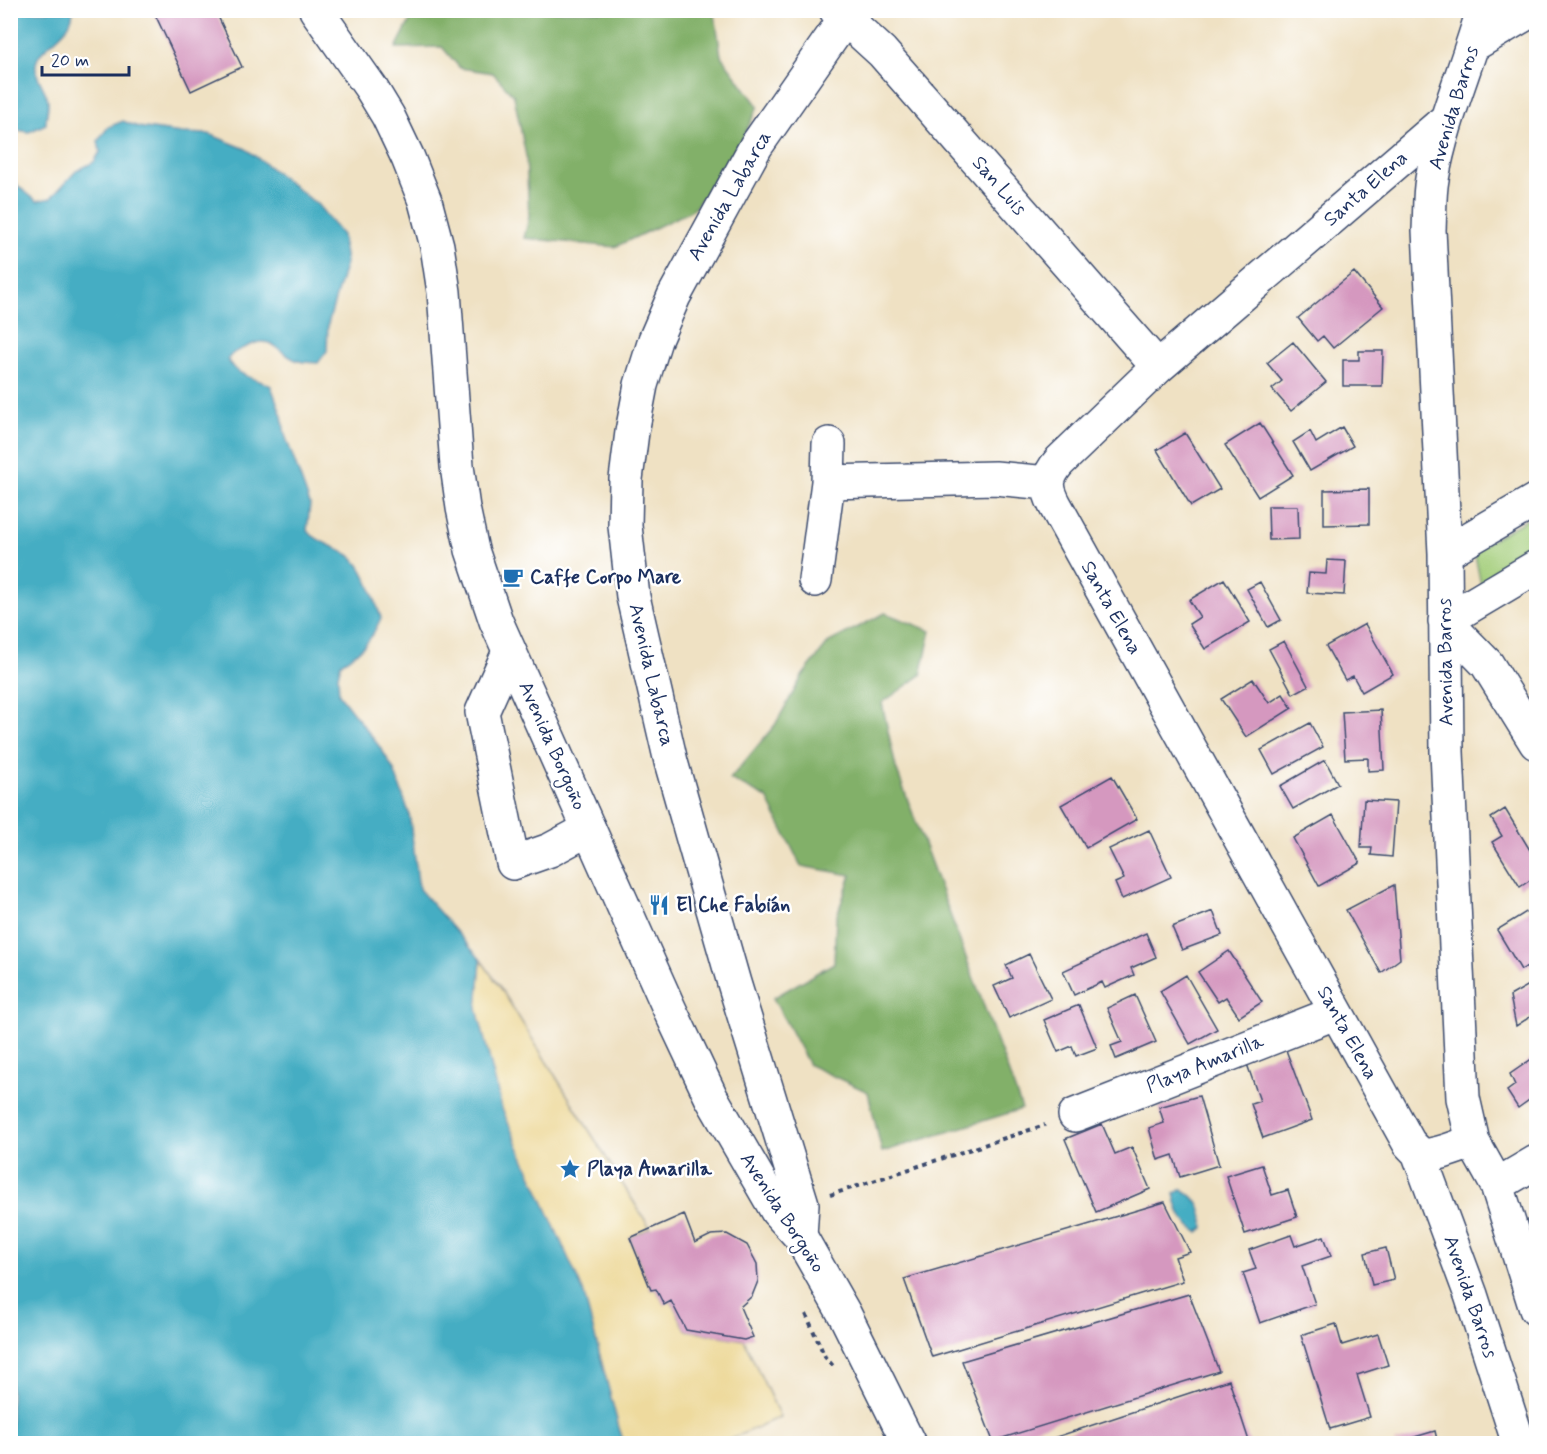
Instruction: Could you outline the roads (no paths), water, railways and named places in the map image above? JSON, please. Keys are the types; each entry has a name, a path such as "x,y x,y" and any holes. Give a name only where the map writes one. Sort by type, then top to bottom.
{"street":[{"name":"Avenida Borgoño","path":"316,10 388,116 408,158 424,201 437,246 444,292 457,466 463,508 472,550 509,652 711,1097 777,1211 800,1236 845,1315 909,1443"},
{"name":"Avenida Barros","path":"1483,10 1447,119 1431,180 1429,230 1445,553 1447,752 1463,1098 1473,1142 1497,1185 1536,1309"},
{"path":"1473,45 1532,10"},
{"name":"San Luis","path":"844,14 882,52 1158,367"},
{"name":"Avenida Labarca","path":"800,1236 802,1204 734,983 671,762 633,597 626,526 627,479 632,432 641,385 655,340 674,296 756,146 844,14"},
{"name":"Santa Elena","path":"1418,1152 1408,1143 1399,1128 1054,505 1049,494 1048,483 1051,471 1060,461 1158,367 1447,119"},
{"path":"815,580 828,482 829,444"},
{"path":"828,482 995,478 1048,483"},
{"path":"1445,553 1536,500"},
{"path":"1536,567 1445,621 1487,664 1536,743"},
{"path":"509,652 482,712 513,863 550,850 589,829"},
{"name":"Playa Amarilla","path":"1075,1115 1335,1013"},
{"path":"1418,1152 1433,1154 1473,1142"},
{"name":"Avenida Barros","path":"1418,1152 1471,1295 1519,1443"},
{"path":"1497,1185 1536,1162"}],"water":[{"path":"10,11 73,11 67,28 38,57 36,69 48,100 46,124 29,132 17,130 11,122"},
{"path":"123,121 138,127 209,134 246,149 318,205 342,235 346,263 328,324 327,351 318,363 301,362 265,342 239,350 228,359 240,373 271,386 282,416 285,435 310,504 307,531 355,560 365,575 372,593 381,618 366,644 341,663 338,676 339,694 382,750 394,770 409,813 419,889 481,960 477,1009 502,1109 583,1291 624,1443 11,1443 11,176 19,187 37,201 51,198 76,171 94,162 100,152 98,141 108,127"},
{"path":"1182,1189 1196,1201 1203,1215 1204,1228 1198,1232 1184,1221 1179,1212 1174,1194"}],"place":[{"name":"Caffe Corpo Mare","path":"513,577"},
{"name":"El Che Fabián","path":"659,905"},
{"name":"Playa Amarilla","path":"570,1169"}]}
